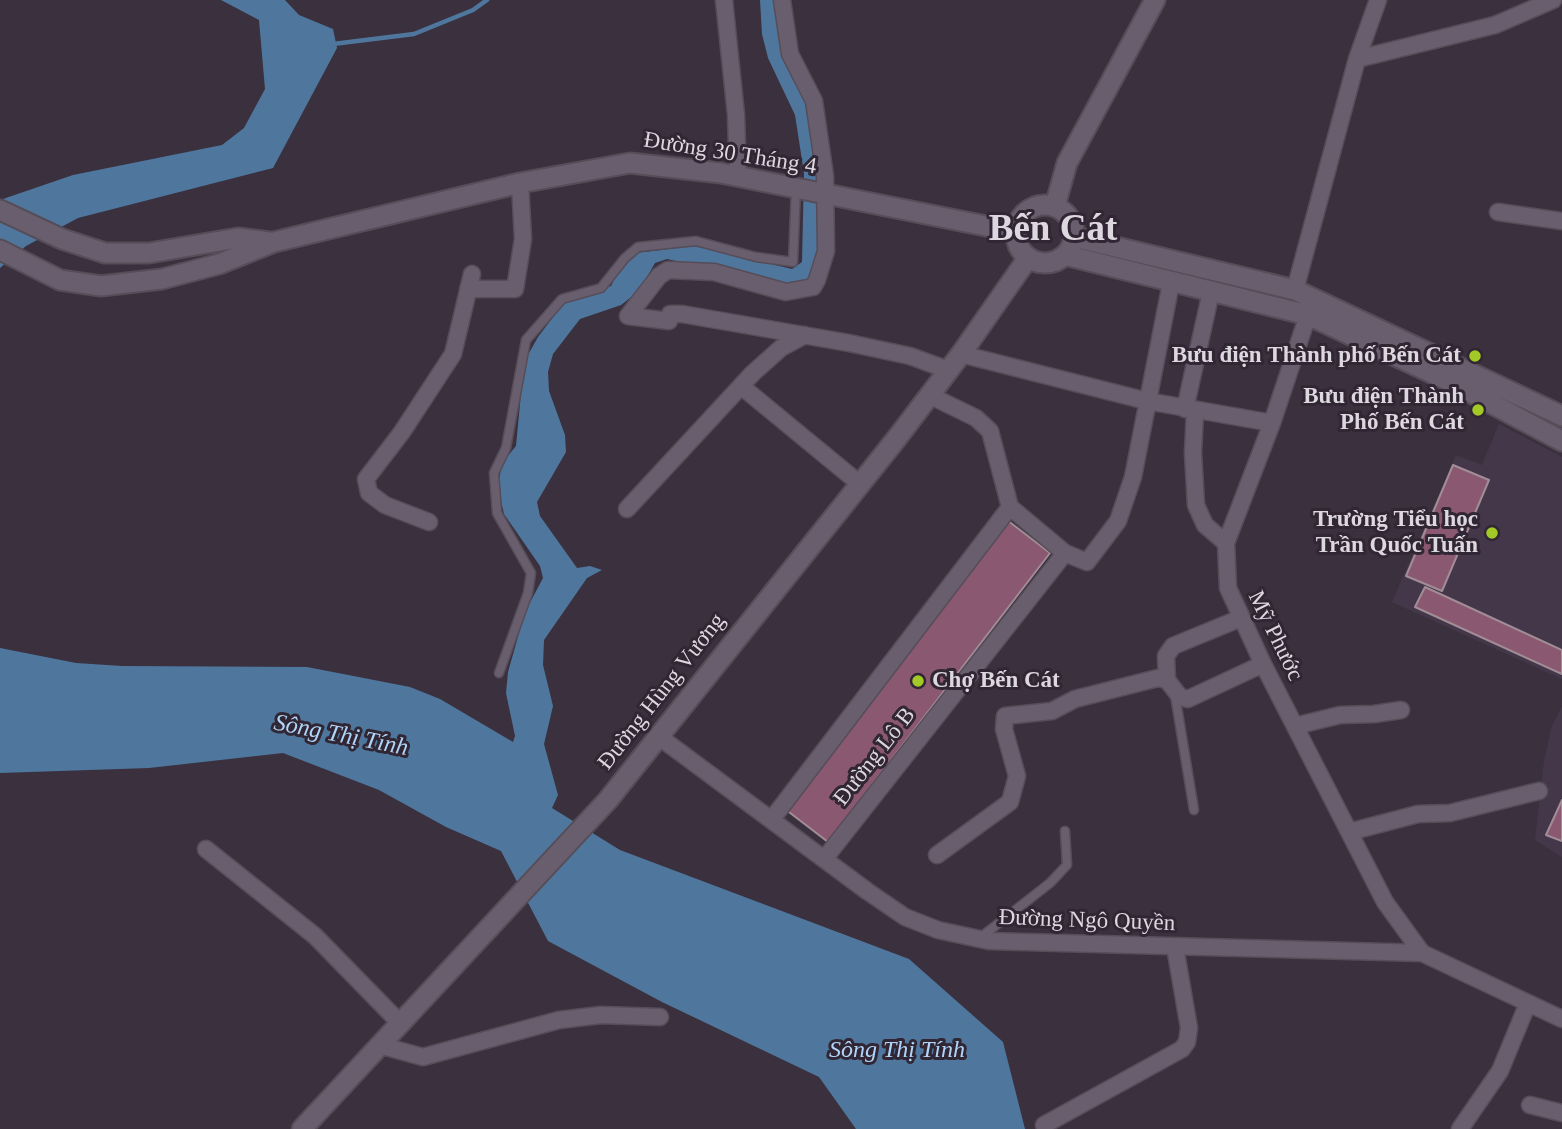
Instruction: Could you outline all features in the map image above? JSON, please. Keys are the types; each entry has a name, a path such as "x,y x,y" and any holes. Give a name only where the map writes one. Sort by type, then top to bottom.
{"main road":[{"path":"1055,206 1067,163 1156,0"},
{"name":"Đường 30 Tháng 4","path":"0,250 60,280 101,286 173,276 219,264 274,242 520,183 630,163 738,176 1016,232"},
{"path":"1055,206 1070,218 1069,246 1047,263 1028,257 1017,242 1017,223 1029,209 1055,206"},
{"name":"Đường 30 Tháng 4","path":"0,210 90,249 127,254 238,238 274,242"},
{"path":"1069,246 1295,290 1455,374 1562,440"},
{"path":"1112,256 1171,283 1308,315 1562,416"},
{"name":"Đường Hùng Vương","path":"302,1129 499,914 608,800 961,354 1028,257"},
{"path":"1295,290 1308,315"}],"street":[{"path":"724,0 738,176"},
{"path":"782,0 790,54 814,101 826,194 826,251 823,268 813,287 786,292 714,272 668,270 659,276 656,284 628,316 669,321 670,314 682,314 910,356 948,370"},
{"path":"1295,290 1357,59 1378,0"},
{"path":"1357,59 1494,25 1548,1"},
{"path":"429,522 385,505 369,493 366,479 402,432 453,354 470,281 515,289 523,239 520,183"},
{"path":"1497,212 1562,222"},
{"path":"929,394 976,418 990,431 1010,507 1065,553 1087,562 1118,520 1133,477 1171,283"},
{"path":"1211,292 1190,410 1196,505 1205,525 1226,543"},
{"name":"Mỹ Phước","path":"1308,315 1272,423 1226,543 1227,588 1385,902 1422,953"},
{"path":"627,509 741,386 781,348 805,335"},
{"path":"961,354 1147,401 1272,423"},
{"path":"741,386 860,484"},
{"path":"772,819 1010,507"},
{"name":"Đường Lô B","path":"825,858 1065,553"},
{"path":"1171,684 1166,656 1173,646 1241,618"},
{"path":"937,855 1010,802 1017,776 1004,729 1005,716 1052,711 1075,699 1158,678 1171,684 1184,699 1196,697 1263,664"},
{"path":"1295,726 1340,715 1401,710"},
{"name":"Đường Ngô Quyền","path":"658,736 905,917 938,930 979,939 1422,953 1562,1019"},
{"path":"1349,832 1418,814 1450,813 1539,791"},
{"path":"206,849 315,936 399,1023"},
{"path":"1044,1125 1182,1049 1187,1042 1189,1028 1175,947"},
{"path":"1460,1129 1500,1071 1528,1003"},
{"path":"379,1045 423,1057 559,1020 601,1015 660,1017"},
{"path":"1530,1105 1562,1112"}],"lane":[{"path":"499,673 528,593 531,573 497,513 494,473 506,448 526,340 562,299 601,288 625,258 638,247 696,241 757,257 793,262 799,188"},
{"path":"1171,684 1194,810"},
{"path":"979,939 1050,883 1067,865 1065,831"}],"shaded area":[{"name":"Trường Tiểu học Trần Quốc Tuấn","path":"1499,424 1562,457 1562,679 1392,602 1456,455 1482,465"},
{"path":"1562,706 1562,857 1535,840 1544,761 1552,726"}],"water":[{"path":"221,0 285,0 299,15 333,29 337,48 273,168 78,218 26,246 0,268 0,200 73,175 222,145 244,128 265,89 259,20"},
{"name":"Sông Thị Tính","path":"760,0 779,0 807,94 821,168 820,258 809,281 784,285 667,259 655,263 639,291 621,305 580,319 553,354 548,372 549,391 565,435 566,452 537,502 540,516 577,568 590,566 602,570 587,578 544,640 543,665 553,706 544,744 558,795 552,808 620,850 909,959 1003,1042 1025,1129 856,1129 819,1077 662,1002 548,941 501,851 446,827 379,790 283,753 149,768 0,773 0,648 76,663 122,666 307,667 410,687 440,699 513,742 515,736 506,693 508,672 525,612 543,578 540,566 504,514 498,487 502,463 516,446 524,362 538,337 566,300 611,286 618,272 636,253 694,246 792,269 802,262 804,173 795,115 768,58 762,34"}],"building":[{"path":"1453,465 1489,480 1442,591 1406,576"},
{"name":"Chợ Bến Cát","path":"1007,520 1050,553 828,842 785,809"},
{"path":"1425,587 1562,650 1562,674 1415,607"},
{"path":"1562,800 1562,841 1546,835"}],"waterway":[{"path":"333,44 414,34 473,10 487,0"}],"place":[{"name":"Bưu điện Thành phố Bến Cát","path":"1475,356"},
{"name":"Bưu điện Thành Phố Bến Cát","path":"1478,410"},
{"name":"Trường Tiểu học Trần Quốc Tuấn","path":"1492,533"},
{"name":"Chợ Bến Cát","path":"918,681"}],"district":[{"name":"Bến Cát","path":"1053,230"}]}
